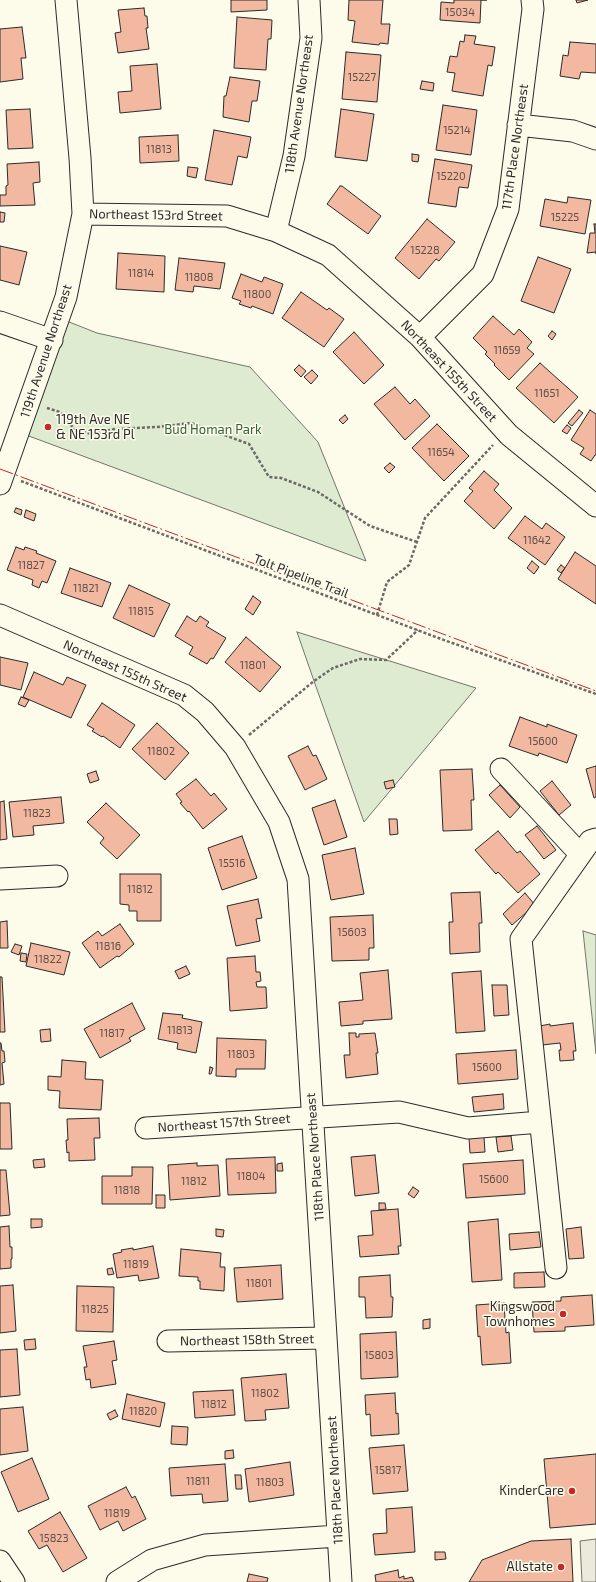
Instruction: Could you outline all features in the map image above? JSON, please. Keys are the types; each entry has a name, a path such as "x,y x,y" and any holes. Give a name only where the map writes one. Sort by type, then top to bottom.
{"street":[{"name":"119th Avenue Northeast","path":"2,479 66,297 83,214 80,158 66,0"},
{"name":"118th Avenue Northeast","path":"276,231 294,156 310,38 309,0"},
{"name":"117th Place Northeast","path":"420,337 483,274 508,209 533,9 532,0"},
{"path":"518,125 573,130 596,139"},
{"name":"Northeast 153rd Street","path":"83,214 227,216 276,231"},
{"name":"Northeast 155th Street","path":"276,231 328,255 420,337 506,432 596,506"},
{"path":"0,322 52,340"},
{"name":"Northeast 155th Street","path":"0,615 184,695 205,712 235,747"},
{"name":"118th Place Northeast","path":"235,747 279,822 298,879 341,1582"},
{"path":"501,769 580,854"},
{"path":"556,1268 521,939 580,854 590,841 596,839"},
{"path":"0,879 56,876"},
{"name":"Northeast 157th Street","path":"146,1128 399,1112 468,1128 540,1122"},
{"name":"Northeast 158th Street","path":"168,1341 326,1338"},
{"path":"117,1582 152,1560 205,1546 338,1536"},
{"path":"0,1561 14,1582"}],"path":[{"path":"30,401 60,412 75,430 92,434 115,429 157,427 191,422 249,444 269,477 281,478 318,492 370,526 416,542"},
{"path":"377,615 387,582 409,565 425,518 506,432"},
{"name":"Tolt Pipeline Trail","path":"2,479 596,694"},
{"path":"235,747 314,681 333,668 360,659 386,660 418,630"}],"green space":[{"name":"Bud Homan Park","path":"59,318 97,333 250,367 318,442 366,561 18,432"},
{"path":"297,632 476,688 364,822 314,681"},
{"path":"583,931 596,935 596,1054"}],"shaded area":[{"path":"596,1539 596,1582 582,1582 580,1541"}],"building":[{"path":"231,0 267,0 267,10 231,12"},
{"path":"349,0 383,0 381,24 390,24 388,44 380,43 379,45 352,42 355,21 348,20"},
{"path":"454,0 481,0 480,23 440,20 441,2 454,3"},
{"path":"576,0 588,0 577,3"},
{"path":"144,8 145,16 147,16 148,28 146,28 149,49 118,53 115,33 121,32 118,10"},
{"path":"237,17 272,20 271,39 268,39 266,70 234,68"},
{"path":"22,27 26,58 21,58 23,79 0,82 0,29"},
{"path":"465,35 476,36 474,44 495,47 492,66 488,65 483,96 452,91 455,73 447,72 450,56 457,57 460,41 464,42"},
{"path":"570,42 596,44 596,73 581,72 579,79 560,76 563,55 568,56"},
{"path":"346,52 381,55 377,102 342,99"},
{"path":"157,64 161,109 120,113 118,92 132,91 130,66"},
{"path":"230,77 260,81 257,101 252,101 249,122 223,117 224,96 226,96"},
{"path":"422,81 434,83 433,91 420,89"},
{"path":"443,105 477,110 471,155 436,150"},
{"path":"30,109 33,148 8,149 6,110"},
{"path":"341,109 374,114 367,161 335,157"},
{"path":"214,130 251,137 247,158 238,156 232,185 205,180"},
{"path":"178,135 179,161 140,163 139,137"},
{"path":"412,154 419,155 418,162 412,161"},
{"path":"435,159 472,165 468,188 459,187 456,207 428,203"},
{"path":"39,162 40,182 33,183 35,205 0,206 0,195 6,195 6,186 8,185 7,164"},
{"path":"188,167 198,168 196,178 187,176"},
{"path":"340,186 381,216 368,234 327,204"},
{"path":"568,197 591,200 585,234 540,226 545,199 567,203"},
{"path":"0,212 5,213 4,222 0,222"},
{"path":"427,219 455,242 439,261 436,259 419,279 395,258"},
{"path":"594,224 596,224 596,252 587,253 590,233 595,233"},
{"path":"0,246 27,252 19,285 0,280"},
{"path":"118,253 165,256 164,292 116,289"},
{"path":"538,257 571,269 554,313 521,301"},
{"path":"179,258 225,263 220,289 194,286 193,292 175,290"},
{"path":"241,274 262,282 264,277 283,284 273,314 252,306 251,308 239,304 241,301 232,298"},
{"path":"301,292 327,310 329,308 344,319 324,347 282,318"},
{"path":"493,316 514,335 519,329 532,342 527,348 534,354 509,380 494,365 495,364 485,354 487,352 473,338"},
{"path":"552,331 556,334 552,340 548,336"},
{"path":"354,332 384,365 364,384 333,352"},
{"path":"540,363 578,397 554,423 516,388"},
{"path":"299,365 306,371 301,377 294,370"},
{"path":"312,370 318,376 311,384 304,377"},
{"path":"395,387 410,404 415,399 430,416 405,440 374,404"},
{"path":"579,410 583,413 572,426 568,423"},
{"path":"590,410 596,414 596,455 591,461 580,454 584,448 571,440"},
{"path":"345,415 348,419 343,424 339,420"},
{"path":"437,424 469,456 444,481 412,448"},
{"path":"567,425 571,428 567,434 562,431"},
{"path":"390,463 395,467 389,473 384,468"},
{"path":"484,471 499,484 494,490 512,508 494,529 464,501 473,491 469,488"},
{"path":"16,508 22,510 21,515 14,512"},
{"path":"26,510 36,514 34,521 24,517"},
{"path":"525,516 542,529 546,523 565,537 545,565 508,538"},
{"path":"16,547 24,550 25,547 37,551 36,553 56,561 47,583 42,581 39,588 32,585 33,580 7,570"},
{"path":"575,552 596,566 596,604 558,579"},
{"path":"532,561 539,567 534,574 527,568"},
{"path":"561,565 565,568 561,573 557,570"},
{"path":"70,568 111,583 102,607 61,593"},
{"path":"129,585 170,604 154,637 113,618"},
{"path":"253,596 261,602 253,615 245,609"},
{"path":"187,616 196,622 200,616 209,622 206,626 226,638 213,659 211,658 207,664 189,654 193,647 175,636"},
{"path":"246,637 281,667 260,692 225,662"},
{"path":"0,657 28,663 21,690 0,685"},
{"path":"34,672 63,685 67,677 86,685 71,718 23,697"},
{"path":"21,697 29,700 25,707 18,704"},
{"path":"102,703 135,725 120,748 103,736 102,737 92,731 94,729 87,725"},
{"path":"520,717 547,727 547,724 577,735 567,763 539,753 538,756 509,746"},
{"path":"157,723 189,753 165,780 132,749"},
{"path":"308,746 313,756 316,755 327,779 305,790 288,756"},
{"path":"596,766 596,797 594,798 586,769"},
{"path":"472,769 474,800 471,800 472,830 443,831 440,770"},
{"path":"96,771 99,780 90,783 87,774"},
{"path":"196,779 211,796 214,793 227,809 203,829 189,811 188,812 180,803 182,802 176,794"},
{"path":"393,780 395,787 386,789 384,782"},
{"path":"552,781 571,805 559,815 540,791"},
{"path":"500,785 520,807 510,818 489,795"},
{"path":"61,797 64,823 33,826 34,835 13,837 9,802"},
{"path":"335,800 347,837 324,845 312,808"},
{"path":"4,801 7,839 0,840 0,802"},
{"path":"106,803 140,835 117,859 100,843 104,838 87,822"},
{"path":"389,819 397,819 398,834 390,835"},
{"path":"537,826 556,850 544,859 525,835"},
{"path":"498,831 517,853 520,851 540,874 518,893 498,872 496,874 475,850"},
{"path":"242,836 257,878 222,890 208,848"},
{"path":"355,848 364,894 331,900 322,855"},
{"path":"120,874 161,874 161,921 137,921 137,911 129,911 129,905 120,904"},
{"path":"480,892 482,923 479,923 480,952 450,954 449,922 453,922 451,893"},
{"path":"525,893 535,905 512,925 503,914"},
{"path":"258,899 262,918 256,919 260,941 236,946 227,906"},
{"path":"373,915 374,948 369,948 369,960 332,961 330,917"},
{"path":"7,921 8,948 0,948 0,922"},
{"path":"120,924 134,944 119,957 117,956 100,968 82,943 98,931 102,936"},
{"path":"31,943 70,952 64,975 26,966"},
{"path":"15,944 22,946 19,955 11,952"},
{"path":"21,953 27,954 26,962 20,961"},
{"path":"255,956 256,972 260,972 261,981 256,982 257,987 266,987 267,1008 230,1011 227,958"},
{"path":"186,966 190,974 179,979 175,971"},
{"path":"388,970 392,1019 363,1021 363,1024 341,1026 339,1002 363,1000 360,973"},
{"path":"481,971 485,1031 456,1033 452,973"},
{"path":"0,977 2,977 5,1032 0,1032"},
{"path":"492,985 507,985 509,1015 494,1016"},
{"path":"132,1003 145,1029 129,1038 131,1041 100,1058 84,1029"},
{"path":"163,1013 183,1015 182,1018 202,1022 196,1053 177,1049 178,1043 158,1039"},
{"path":"573,1023 576,1051 573,1051 574,1060 560,1061 560,1043 542,1045 540,1026"},
{"path":"50,1029 51,1041 41,1042 40,1030"},
{"path":"349,1033 356,1033 356,1037 359,1037 359,1034 375,1033 378,1053 376,1053 378,1074 346,1078 344,1055 350,1055"},
{"path":"217,1038 266,1040 265,1069 236,1069 236,1077 216,1076"},
{"path":"0,1043 2,1051 4,1051 5,1062 2,1063 4,1084 0,1085"},
{"path":"516,1050 518,1079 458,1084 456,1054"},
{"path":"62,1060 86,1062 85,1079 103,1080 101,1110 59,1108 60,1091 48,1090 48,1076 61,1077"},
{"path":"210,1067 213,1068 211,1074 209,1074"},
{"path":"503,1094 504,1109 474,1112 472,1097"},
{"path":"0,1103 10,1103 12,1149 0,1149"},
{"path":"99,1118 100,1138 94,1138 95,1160 69,1161 69,1152 67,1153 66,1140 68,1140 67,1119"},
{"path":"511,1136 513,1150 498,1152 496,1137"},
{"path":"484,1137 485,1152 470,1153 469,1138"},
{"path":"375,1155 379,1193 355,1196 351,1157"},
{"path":"275,1157 276,1193 228,1195 226,1159"},
{"path":"44,1159 45,1167 34,1168 33,1160"},
{"path":"523,1160 525,1194 466,1198 463,1164"},
{"path":"197,1163 197,1166 218,1165 220,1196 170,1200 168,1165"},
{"path":"282,1163 283,1171 277,1171 277,1164"},
{"path":"132,1167 153,1167 152,1204 102,1204 102,1176 132,1176"},
{"path":"0,1170 6,1170 10,1215 0,1216"},
{"path":"413,1187 419,1191 414,1198 408,1194"},
{"path":"156,1195 165,1195 165,1208 156,1208"},
{"path":"379,1203 385,1203 386,1209 379,1210"},
{"path":"398,1209 401,1246 398,1246 399,1254 360,1257 358,1236 373,1235 371,1211"},
{"path":"31,1219 42,1219 42,1227 31,1228"},
{"path":"498,1219 502,1280 472,1282 468,1222"},
{"path":"9,1226 10,1247 12,1247 11,1268 0,1269 0,1227"},
{"path":"581,1227 584,1258 569,1259 566,1229"},
{"path":"216,1229 224,1230 223,1237 216,1236"},
{"path":"539,1232 541,1247 510,1250 509,1234"},
{"path":"153,1246 159,1278 139,1281 138,1275 117,1278 113,1254 122,1252 121,1250 133,1248 133,1250"},
{"path":"181,1249 221,1253 220,1267 225,1267 224,1291 200,1289 200,1281 198,1281 198,1277 179,1276"},
{"path":"281,1265 283,1299 237,1302 234,1268"},
{"path":"112,1268 114,1274 108,1275 107,1269"},
{"path":"544,1272 545,1287 514,1288 514,1273"},
{"path":"390,1275 391,1297 393,1297 392,1317 366,1318 365,1297 359,1297 359,1277"},
{"path":"13,1285 16,1331 0,1333 0,1286"},
{"path":"77,1286 114,1287 113,1332 76,1331"},
{"name":"Kingswood Townhomes","path":"592,1295 594,1325 565,1327 565,1331 534,1332 532,1302 561,1301 561,1297"},
{"path":"504,1303 506,1333 509,1332 511,1363 482,1365 476,1305"},
{"path":"430,1319 430,1328 423,1329 423,1320"},
{"path":"396,1332 398,1377 361,1379 360,1334"},
{"path":"35,1339 36,1349 25,1350 24,1340"},
{"path":"114,1341 117,1360 112,1361 116,1384 91,1388 90,1379 86,1380 84,1367 87,1367 83,1346"},
{"path":"17,1349 20,1395 0,1397 0,1350"},
{"path":"286,1374 289,1408 265,1410 266,1420 245,1421 241,1378"},
{"path":"233,1390 235,1415 195,1418 193,1392"},
{"path":"395,1393 399,1434 371,1436 370,1414 366,1415 365,1395"},
{"path":"127,1394 165,1403 160,1427 122,1419"},
{"path":"23,1407 28,1451 0,1455 0,1409"},
{"path":"115,1410 118,1416 110,1420 107,1414"},
{"path":"172,1426 188,1427 187,1445 171,1444"},
{"path":"404,1445 408,1491 373,1494 369,1448"},
{"path":"233,1450 234,1458 225,1459 225,1451"},
{"name":"KinderCare","path":"596,1454 596,1524 550,1528 544,1459"},
{"path":"32,1458 49,1499 18,1512 1,1472"},
{"path":"290,1462 294,1495 249,1502 245,1469"},
{"path":"225,1464 228,1501 203,1503 202,1494 171,1496 169,1468"},
{"path":"235,1475 241,1475 242,1489 236,1489"},
{"path":"126,1487 132,1498 135,1496 146,1519 123,1531 118,1521 100,1530 88,1506"},
{"path":"412,1507 415,1552 375,1555 373,1534 387,1533 386,1509"},
{"path":"60,1512 87,1558 63,1572 47,1545 39,1549 28,1531"},
{"path":"571,1539 573,1582 469,1582 482,1560 531,1541"},
{"path":"435,1552 445,1552 446,1559 435,1560"},
{"path":"398,1570 399,1578 404,1576 404,1579 412,1577 414,1582 376,1582 375,1575"},
{"path":"249,1574 268,1578 267,1582 247,1582"}],"power":[{"path":"0,469 596,691"}],"place":[{"name":"119th Ave NE & NE 153rd Pl","path":"48,427"},
{"name":"Kingswood Townhomes","path":"563,1314"},
{"name":"KinderCare","path":"572,1491"},
{"name":"Allstate","path":"561,1567"}]}
